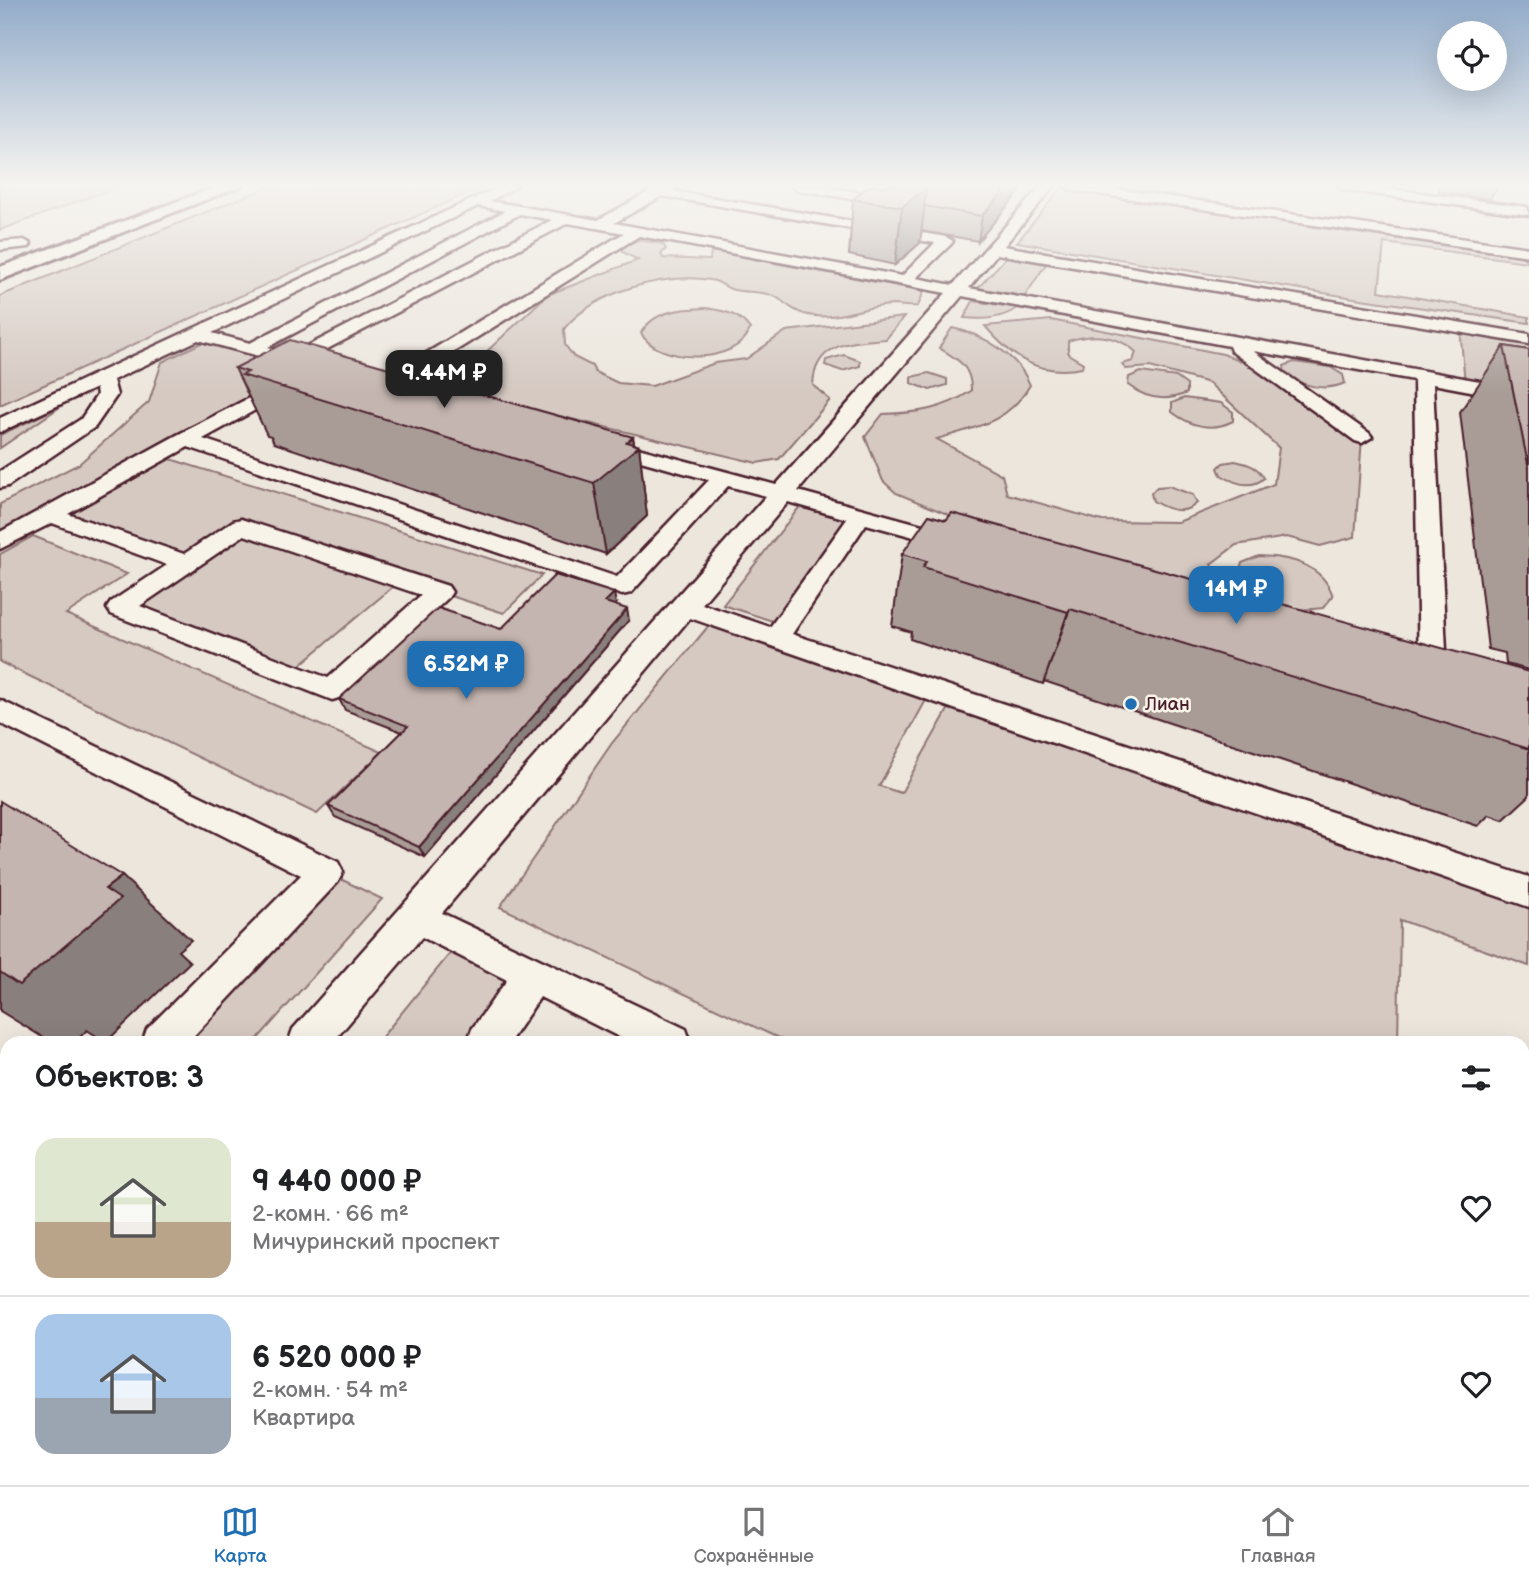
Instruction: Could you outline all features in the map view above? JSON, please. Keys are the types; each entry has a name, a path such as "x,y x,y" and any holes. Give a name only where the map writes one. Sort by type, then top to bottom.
{"main road":[{"path":"0,274 50,255"}],"lane":[{"path":"0,426 363,255"},
{"path":"252,349 431,255"},
{"path":"293,360 495,255"},
{"path":"386,386 598,255"},
{"path":"764,255 957,290 1029,290 1229,341 1529,396"},
{"path":"905,281 931,255"},
{"path":"313,1036 987,255"},
{"path":"1033,255 1529,339"},
{"path":"1029,290 1050,258"},
{"path":"0,542 184,439 322,366 196,334"},
{"path":"1229,341 1362,437"},
{"path":"1423,377 1433,671"},
{"path":"0,481 88,423 107,395 103,378"},
{"path":"360,378 411,392"},
{"path":"579,438 984,549"},
{"path":"184,439 622,586 724,477"},
{"path":"53,512 61,519 186,564"},
{"path":"775,638 861,515"},
{"path":"241,526 439,592 332,690 120,608 186,564 241,526"},
{"path":"683,607 1529,892"},
{"path":"1407,664 1457,678"},
{"path":"0,710 326,872 168,1036"},
{"path":"415,917 657,1036"},
{"path":"491,1036 533,975"}],"shaded area":[{"path":"100,255 330,255 0,405 0,296"},
{"path":"629,255 710,260 711,255 734,255 924,291 918,306 882,306 840,315 818,316 799,312 766,293 739,291 715,281 697,278 676,279 633,287 612,295 593,304 564,329 565,345 574,357 592,366 595,372 618,383 652,386 715,363 746,359 786,331 904,317 886,339 860,341 828,352 815,371 813,385 830,400 779,459 757,463 500,402 404,375 433,357 484,354 547,295 638,260"},
{"path":"1008,255 1050,258 1023,299 976,290"},
{"path":"1097,255 1383,255 1379,291 1529,317 1529,323 1354,298"},
{"path":"1477,255 1521,255 1528,262"},
{"path":"973,301 1018,308 992,318 964,318"},
{"path":"706,308 741,319 750,329 743,341 714,355 679,355 663,351 641,333 661,315 678,310"},
{"path":"1051,320 1223,354 1255,366 1362,437 1355,537 1320,546 1287,537 1236,545 1211,564 1220,595 998,535 896,493 883,481 865,437 883,414 929,409 971,391 966,370 958,360 939,348 952,328 976,335 1008,355 1030,385 1012,408 1001,416 978,427 937,439 1002,475 1007,494 1102,521 1178,522 1274,484 1279,448 1209,383 1150,367 1126,369 1122,364 1133,361 1136,352 1112,338 1095,336 1068,341 1068,354 1083,363 1082,368 1067,370 1040,367 1006,348 985,326"},
{"path":"1460,327 1529,339 1529,396 1465,384"},
{"path":"211,338 322,366 0,542 0,504 79,464 149,402 162,362"},
{"path":"844,355 860,361 860,366 842,371 825,365 826,360"},
{"path":"1294,362 1330,367 1343,375 1345,383 1322,387 1299,382 1285,374 1284,366"},
{"path":"1141,372 1176,377 1187,385 1187,393 1171,398 1156,398 1142,393 1128,385 1129,377"},
{"path":"929,373 947,379 947,385 930,390 911,383 911,377"},
{"path":"1184,398 1221,403 1233,412 1233,421 1209,427 1186,421 1172,412 1172,403"},
{"path":"63,405 0,448 0,435"},
{"path":"167,458 542,575 504,613 401,580 289,674 120,608 185,564 61,519"},
{"path":"1235,461 1255,468 1264,478 1254,484 1248,484 1237,483 1221,475 1218,468 1223,463"},
{"path":"1169,486 1193,495 1197,503 1181,510 1169,509 1153,501 1151,493 1157,487"},
{"path":"805,500 861,515 785,625 723,605"},
{"path":"33,536 127,574 66,614 382,752 317,814 0,662 0,554"},
{"path":"1259,556 1282,558 1303,564 1321,576 1333,596 1323,608 1310,609 1286,608 1264,601 1238,576 1242,563"},
{"path":"715,618 931,691 879,786 901,793 954,699 1529,892 1529,966 1400,920 1398,1036 774,1036 500,907 612,743"},
{"path":"326,872 382,899 260,1036 168,1036"},
{"path":"461,940 533,975 491,1036 383,1036"}],"building":[{"path":"290,340 633,437 627,442 639,446 594,483 242,375 248,372 235,368"},
{"path":"1504,346 1529,350 1529,469"},
{"path":"952,513 1529,672 1529,749 923,567 927,561 902,554 929,515 946,520"},
{"path":"555,575 614,593 605,602 627,609 419,847 328,806 408,726 339,699 438,608 501,629"},
{"path":"0,801 122,876 105,889 120,899 19,985 0,972"}],"place":[{"name":"Лиан","path":"1131,704"}]}
